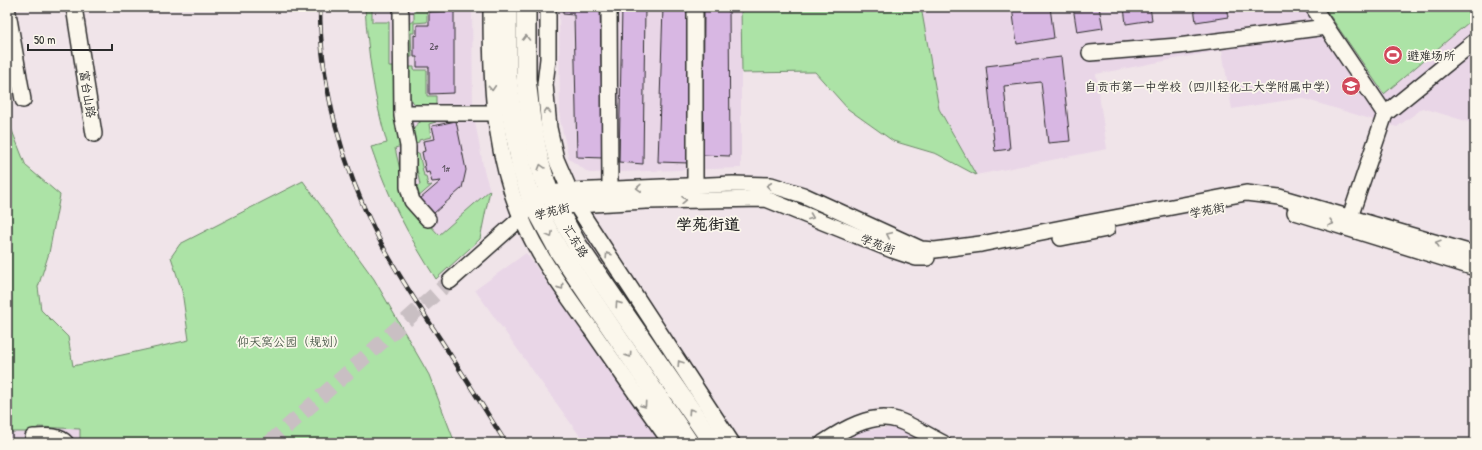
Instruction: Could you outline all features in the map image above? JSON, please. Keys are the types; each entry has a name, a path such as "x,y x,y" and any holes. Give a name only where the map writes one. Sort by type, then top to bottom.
{"main road":[{"name":"汇东路","path":"507,7 507,77 513,123 522,168 559,251 690,443"},
{"name":"汇东路","path":"526,7 526,79 531,121 539,161 539,207 577,245 713,443"}],"street":[{"path":"8,7 23,100"},
{"name":"富台山路","path":"74,7 94,134"},
{"path":"491,7 491,56 494,113 498,138 513,196 539,207"},
{"path":"548,7 548,59 545,84 549,128 556,159 576,205 732,443"},
{"path":"608,7 610,189"},
{"path":"695,7 695,186"},
{"path":"1313,7 1385,114"},
{"path":"401,12 402,113 408,146 408,187 416,206 428,219"},
{"path":"1090,54 1178,46 1326,27"},
{"path":"1350,217 1385,114 1475,41"},
{"path":"491,56 507,77"},
{"path":"402,113 494,113"},
{"name":"学苑街","path":"539,207 570,191 733,184 771,185 803,195 921,249 928,250 981,244 1246,193 1279,197 1475,254"},
{"name":"学苑街","path":"539,207 646,201 766,199 892,250 916,258 936,259 968,256 1242,204 1272,205 1475,268"},
{"path":"450,281 539,207"},
{"path":"539,207 535,245 554,278 671,443"},
{"path":"823,443 840,432 861,422 884,417 897,420 943,443"},
{"path":"33,437 51,436 59,438 66,443"}],"shaded area":[{"path":"365,7 472,7 473,110 484,171 490,190 480,239 436,279 401,220 379,171 371,147 387,143 375,97"},
{"path":"559,7 741,7 741,168 589,173 569,159 560,120"},
{"name":"自贡市第一中学校（四川轻化工大学附属中学）","path":"921,7 1475,7 1475,124 1423,108 1397,127 1301,98 1232,109 1222,50 1096,74 1107,149 976,175 939,109"},
{"path":"526,253 660,443 585,443 475,290"},
{"path":"923,425 956,443 840,443 855,431"},
{"path":"38,427 81,429 80,443 7,443 7,432 37,432"}],"green space":[{"path":"365,7 372,7 372,22 389,22 389,67 399,67 405,145 395,148 404,188 413,207 439,235 490,190 480,239 436,279 391,199 371,147 387,143 378,109 372,76"},
{"path":"741,7 921,7 939,109 976,175 937,154 893,141 848,109 815,72 742,73"},
{"name":"避难场所","path":"1324,7 1475,7 1475,17 1384,94"},
{"path":"414,10 427,10 427,22 414,23 414,33 411,33 412,57 406,57 406,22 414,22"},
{"path":"406,67 414,67 414,70 427,70 427,96 436,96 436,108 417,106 410,98 407,88"},
{"name":"仰天窝公园（规划）","path":"7,118 26,166 60,195 49,253 38,287 41,310 68,337 73,366 189,340 182,291 171,257 180,244 303,181 374,279 429,375 455,443 80,443 80,429 38,427 37,432 7,432"},
{"path":"436,118 436,122 429,124 431,137 411,144 413,132 417,124 424,120"},
{"path":"419,153 424,176 426,176 428,186 432,185 416,199 413,187 420,185 414,154"}],"building":[{"path":"447,7 454,7 454,11 447,12"},
{"path":"563,7 600,7 603,158 577,157 574,15 563,14"},
{"path":"622,7 645,7 643,164 619,162"},
{"path":"663,7 691,7 689,163 658,162"},
{"path":"704,7 729,7 730,156 703,155"},
{"path":"1012,7 1050,7 1054,38 1017,44"},
{"path":"1073,7 1099,7 1103,28 1077,32"},
{"path":"1124,7 1150,7 1152,20 1126,24"},
{"path":"1194,7 1226,7 1228,17 1196,22"},
{"path":"454,11 454,93 429,94 429,67 417,67 417,57 414,57 414,35 417,36 417,25 429,25 429,12"},
{"path":"1061,57 1070,141 1048,143 1041,82 1004,86 1010,149 995,151 986,66"},
{"path":"456,121 466,170 462,188 433,214 420,199 441,181 432,182 429,172 426,173 422,152 425,151 423,141 435,139 432,126"}],"tunnel":[{"path":"269,443 450,281"}],"railway":[{"path":"320,7 321,37 329,96 344,154 365,210 397,272 506,443"}],"place":[{"name":"避难场所","path":"1393,55"},
{"name":"自贡市第一中学校（四川轻化工大学附属中学）","path":"1351,86"}],"district":[{"name":"学苑街道","path":"708,224"}]}
